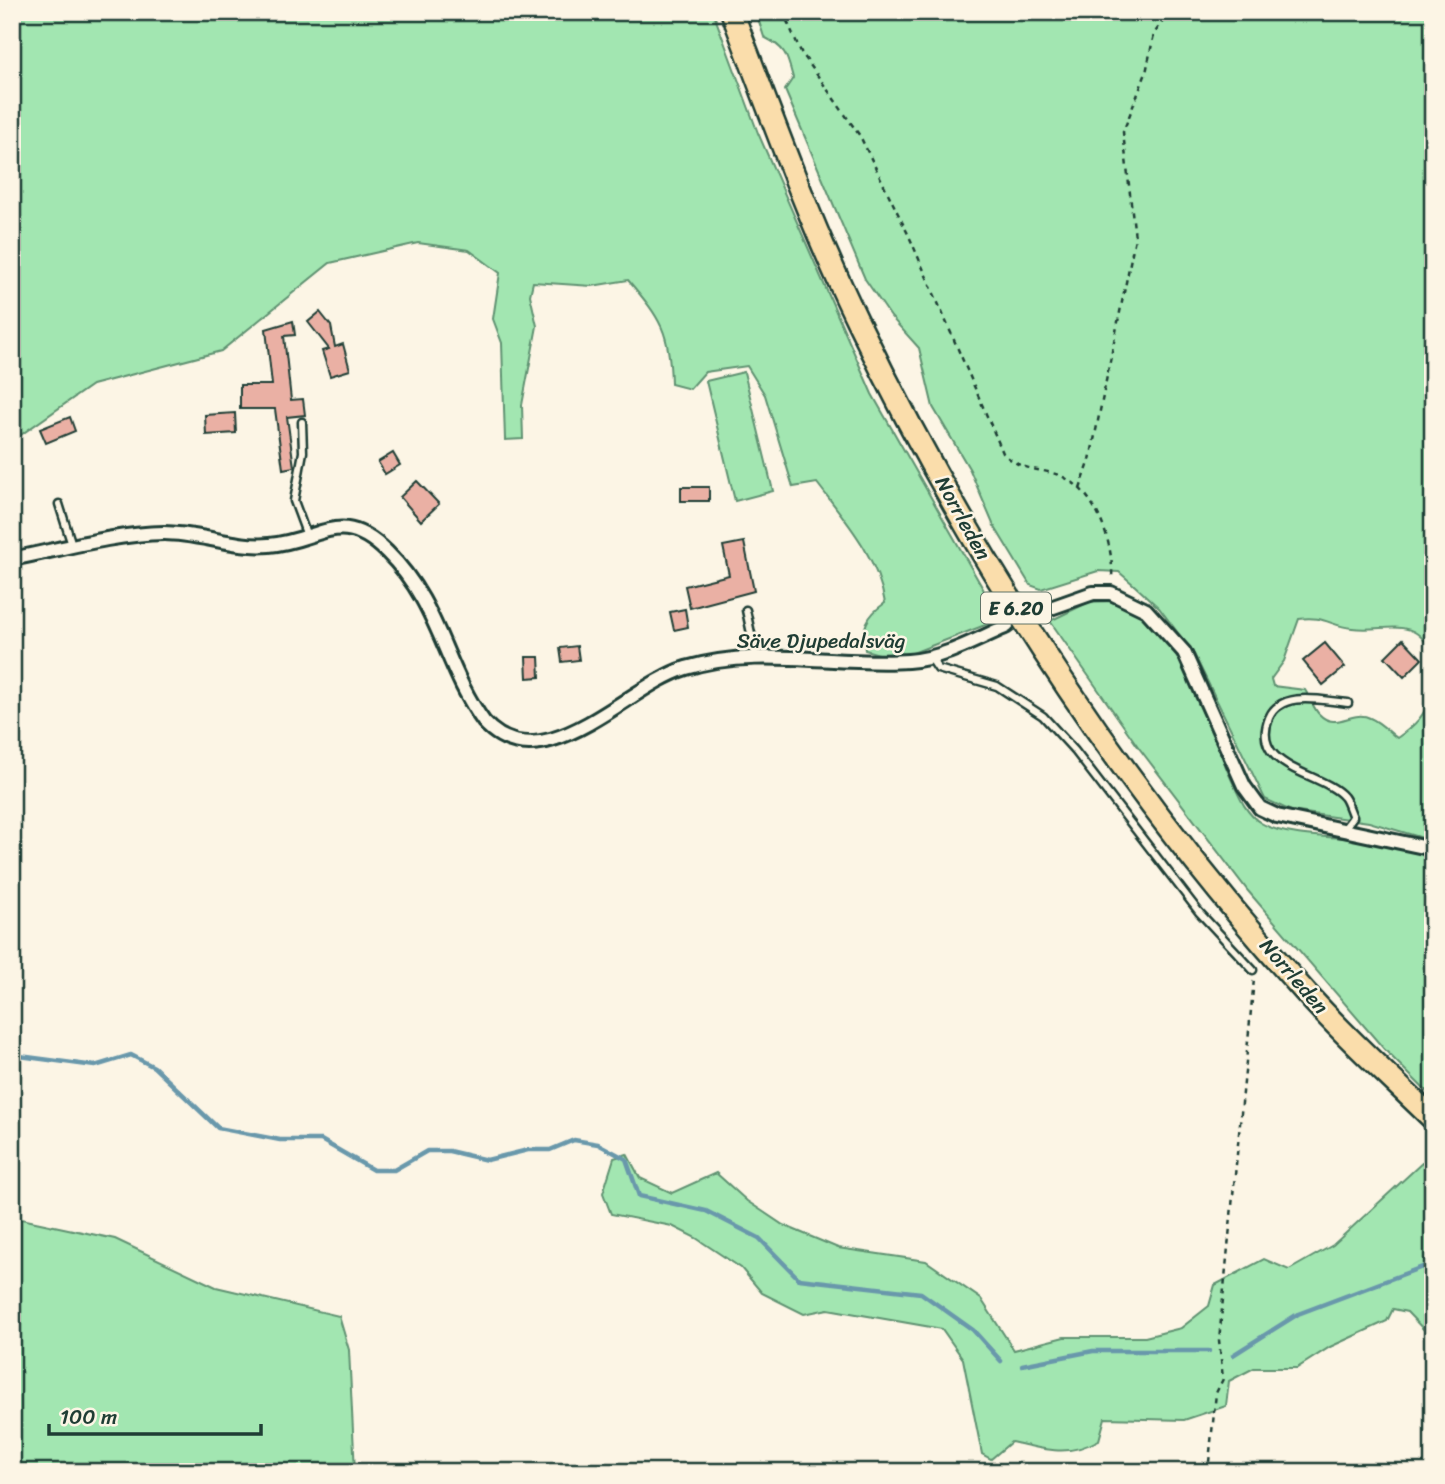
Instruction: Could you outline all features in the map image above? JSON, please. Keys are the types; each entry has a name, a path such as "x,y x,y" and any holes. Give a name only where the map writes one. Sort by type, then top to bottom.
{"highway":[{"name":"Norrleden","path":"732,12 824,246 856,318 987,562 1034,638 1152,804 1306,993 1433,1119"}],"street":[{"name":"Säve Djupedalsväg","path":"12,559 164,533 258,545 350,527 362,532 385,550 411,580 429,608 478,714 495,732 518,742 542,742 575,731 668,673 689,667 756,657 907,661 930,657 1007,626"},
{"path":"1042,611 1093,593 1111,593 1146,610 1184,652 1244,786 1260,808 1277,817 1433,849"}],"lane":[{"path":"302,422 303,452 294,501 307,537"},
{"path":"59,504 73,547"},
{"path":"746,610 756,657"},
{"path":"930,657 938,669 998,686 1043,716 1075,751 1199,912 1253,971"},
{"path":"1342,831 1353,817 1343,796 1281,762 1270,748 1266,730 1270,715 1281,702 1297,699 1348,703"}],"path":[{"path":"783,12 801,52 860,136 909,236 1003,453 1017,466 1067,478 1089,496 1106,541 1112,575 1111,593"},
{"path":"1080,489 1090,460 1135,238 1124,132 1146,73 1154,34 1169,12"},
{"path":"1432,12 1433,18"},
{"path":"1208,1472 1216,1393 1223,1379 1219,1340 1254,997 1253,971"}],"green space":[{"path":"12,12 713,12 758,133 872,394 994,608 993,622 910,654 886,656 865,650 864,635 867,623 873,613 885,603 875,569 858,539 817,483 793,487 765,395 747,366 705,372 690,389 671,384 666,339 656,316 628,280 592,286 533,282 530,295 537,326 522,405 523,439 505,440 502,343 493,319 500,273 469,250 418,243 330,263 221,351 92,385 12,441"},
{"path":"756,12 1433,12 1433,654 1417,633 1408,629 1352,628 1314,618 1299,619 1284,661 1271,679 1273,686 1305,690 1317,712 1325,719 1338,721 1363,716 1377,722 1397,738 1419,719 1433,694 1433,841 1369,822 1291,811 1265,799 1194,654 1159,608 1119,572 1098,571 1041,589 1030,585 993,524 970,470 933,407 919,348 891,317 865,279 785,90 793,78 787,58 777,45 764,37"},
{"path":"744,372 773,491 735,501 706,381"},
{"path":"1089,602 1116,602 1137,611 1156,627 1187,674 1238,794 1255,819 1287,832 1382,841 1433,856 1433,1098 1384,1049 1248,891 1139,748 1050,621"},
{"path":"627,1154 640,1178 672,1193 716,1173 747,1201 783,1225 838,1248 926,1261 981,1299 1014,1350 1064,1337 1145,1337 1181,1328 1209,1306 1215,1285 1264,1259 1289,1270 1333,1245 1424,1161 1433,1167 1433,1332 1428,1334 1407,1312 1393,1309 1387,1321 1330,1347 1297,1368 1254,1368 1229,1381 1226,1406 1184,1420 1105,1418 1099,1440 1087,1446 1056,1450 1011,1442 991,1459 982,1454 963,1359 942,1329 828,1309 804,1314 762,1293 741,1268 696,1238 672,1226 611,1214 603,1193 614,1158"},
{"path":"12,1217 115,1239 216,1287 339,1316 349,1350 355,1472 12,1472"}],"building":[{"path":"320,312 331,326 335,347 343,344 350,370 330,376 322,351 329,349 308,322"},
{"path":"293,321 295,335 284,336 291,400 303,399 305,415 287,417 294,467 283,469 275,409 240,409 240,385 272,385 266,329"},
{"path":"235,413 236,433 206,435 205,415"},
{"path":"70,417 75,431 46,443 40,429"},
{"path":"393,453 400,465 385,474 378,462"},
{"path":"417,481 439,504 421,521 400,497"},
{"path":"681,487 709,487 709,501 681,501"},
{"path":"744,542 754,591 690,608 685,586 729,575 723,546"},
{"path":"685,609 688,627 674,630 670,612"},
{"path":"1403,639 1422,659 1404,677 1385,657"},
{"path":"1325,643 1345,667 1323,685 1303,661"},
{"path":"577,646 579,660 562,662 560,648"},
{"path":"526,657 539,657 540,677 527,678"}],"waterway":[{"path":"12,1055 95,1066 131,1055 154,1067 218,1128 280,1140 321,1140 373,1170 394,1170 427,1151 449,1151 487,1160 528,1150 550,1150 574,1140 598,1144 626,1159 639,1196 706,1211 759,1238 799,1279 921,1293 973,1330 1001,1361"},
{"path":"1233,1355 1298,1314 1433,1263"},
{"path":"1022,1365 1093,1351 1209,1351"}]}
